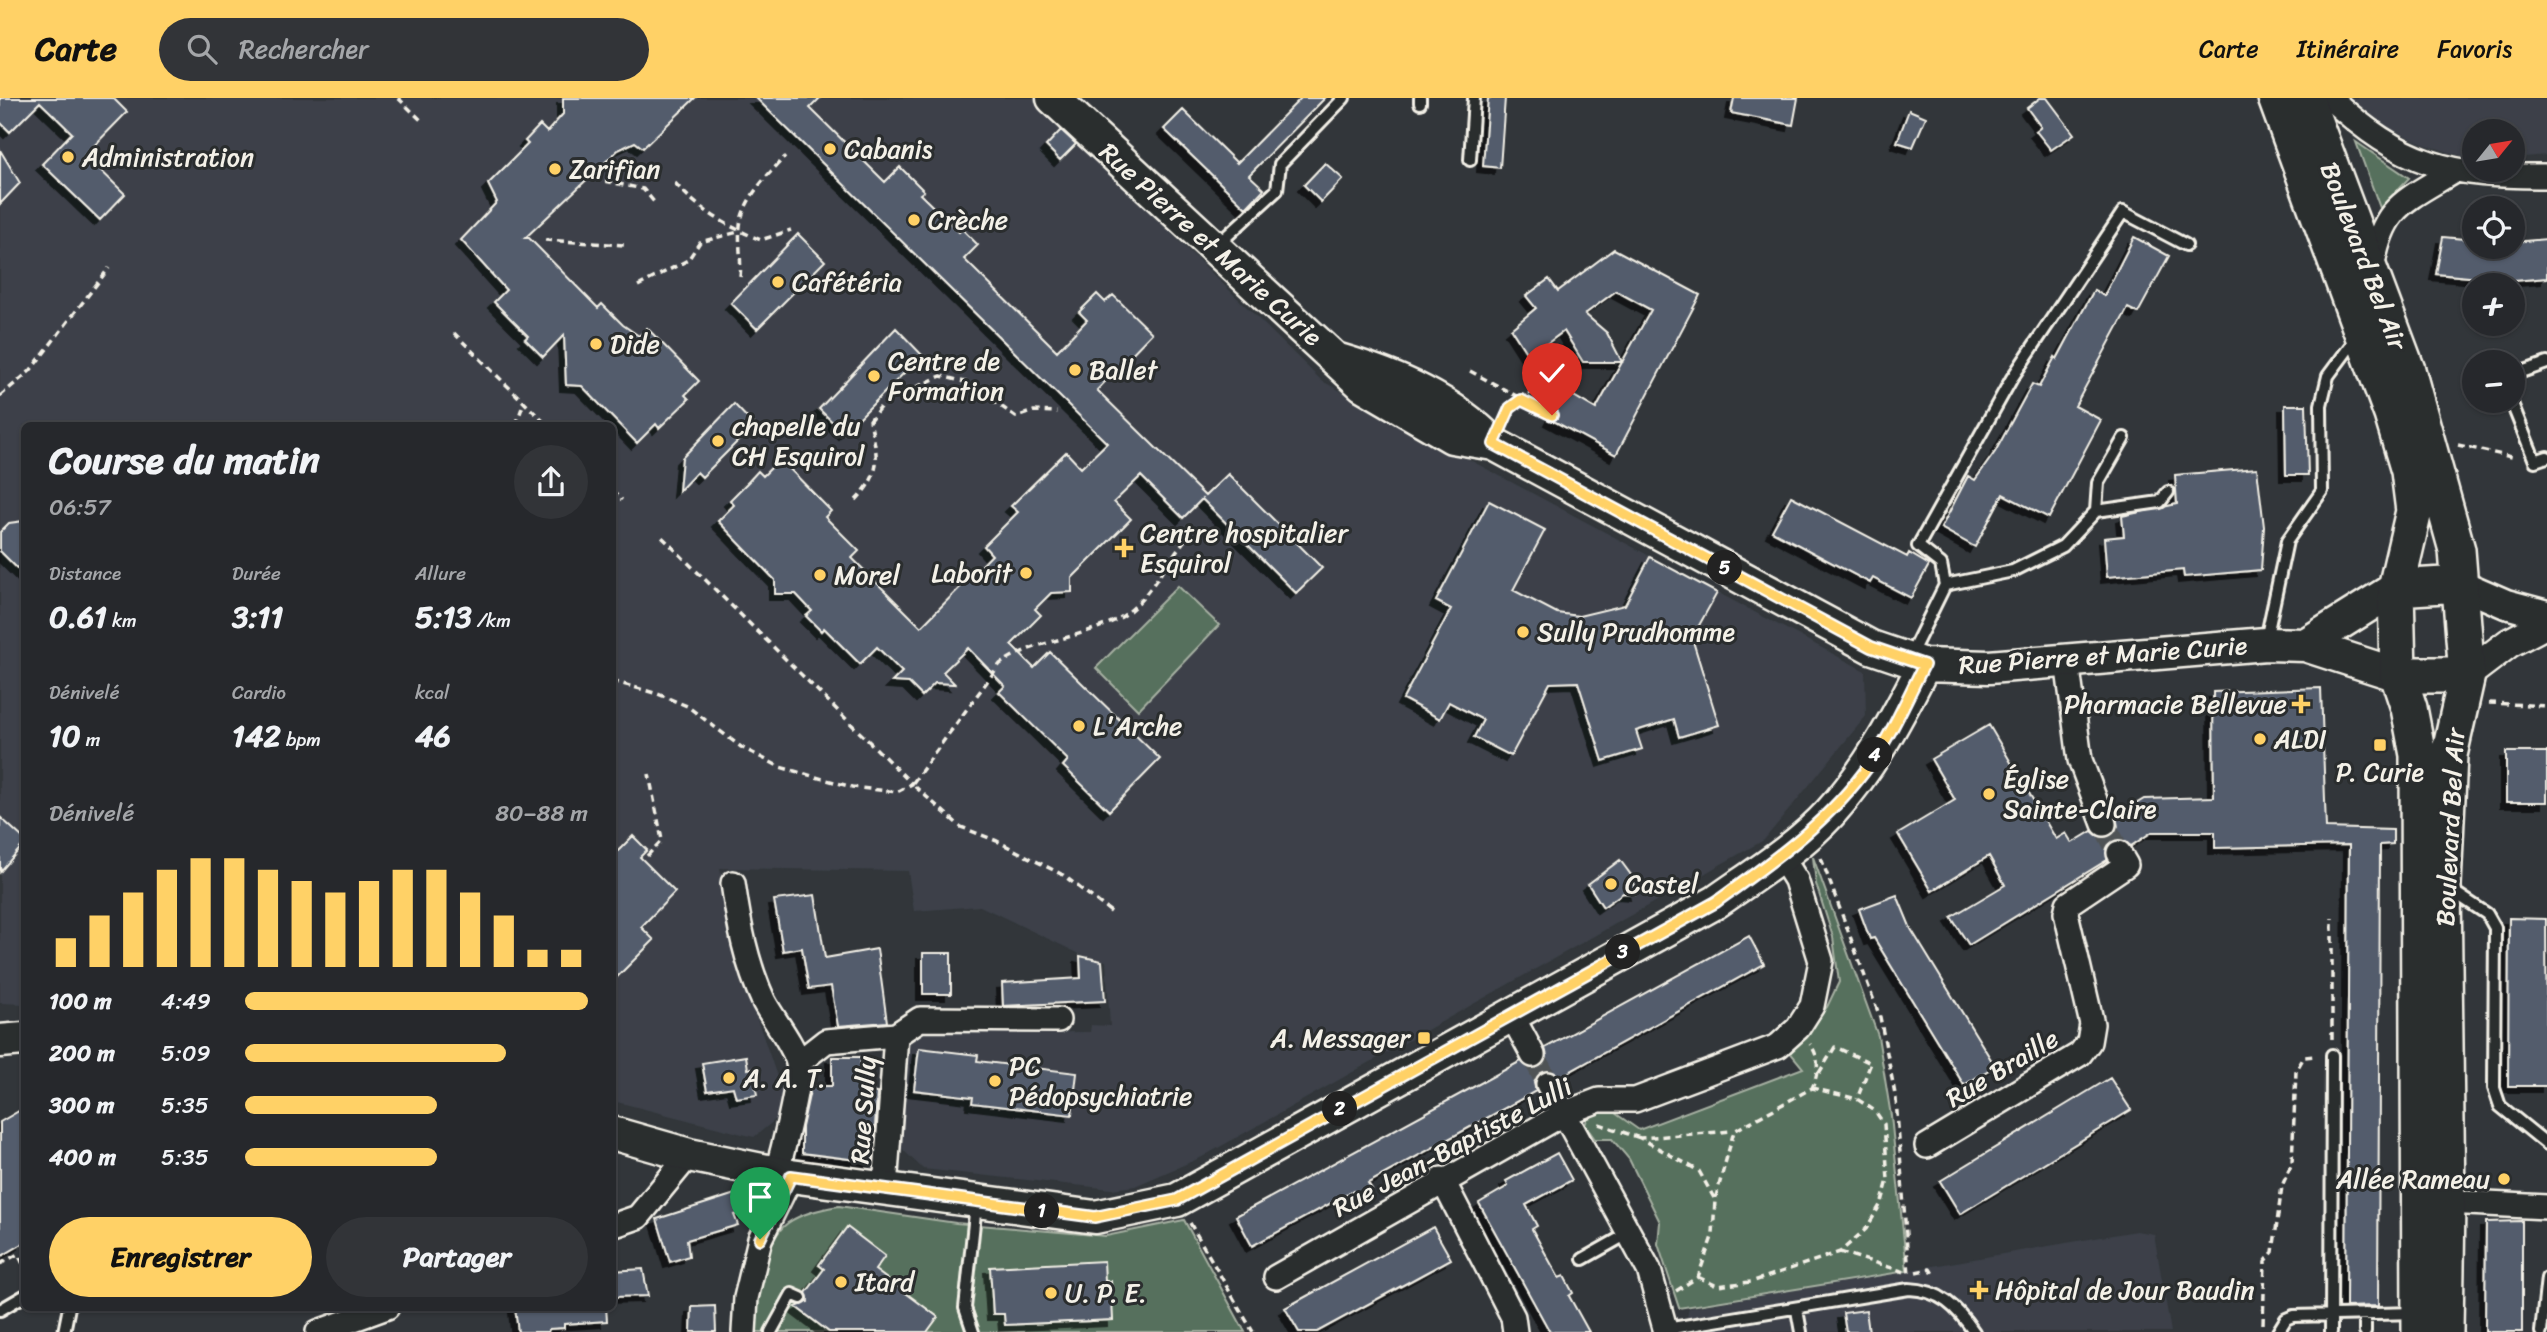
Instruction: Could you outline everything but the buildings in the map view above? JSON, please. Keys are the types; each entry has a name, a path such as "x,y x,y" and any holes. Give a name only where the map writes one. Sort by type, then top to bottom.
{"main road":[{"name":"Rue Pierre et Marie Curie","path":"1053,98 1138,179 1216,246 1339,360 1376,371 1423,391 1471,421 1494,444 1871,647 1916,663 1989,667 2266,644 2305,645 2398,675 2472,689"},
{"name":"Boulevard Bel Air","path":"2276,98 2392,414 2409,471 2414,511 2396,588 2398,675 2409,708 2418,755 2428,1326"},
{"name":"Boulevard Bel Air","path":"2305,98 2371,280 2407,370 2442,490 2457,550 2472,689 2449,755 2443,885 2447,1202 2428,1326"},
{"path":"2305,645 2396,588 2460,584"},
{"path":"616,1134 689,1155 784,1174 976,1203 1095,1217 1177,1200 1716,902 1781,856 1828,815 1871,763 1916,663"},
{"path":"0,1041 21,1039"}],"street":[{"path":"2330,98 2364,130 2416,160 2454,171 2499,176 2547,176"},
{"path":"2371,280 2376,245 2382,226 2390,215 2398,205 2454,171"},
{"path":"2460,584 2506,604 2547,615"},
{"path":"2472,689 2509,643 2547,623"},
{"path":"2067,660 2080,760 2104,824"},
{"name":"Rue Braille","path":"1927,1146 2080,1054 2089,1042 2092,1024 2066,913 2068,904 2126,865 2119,853"},
{"name":"Rue Jean-Baptiste Lulli","path":"1276,1277 1442,1180 1565,1113 1599,1100 1635,1100 1778,1046 1798,1028 1812,1006 1821,961 1802,896 1789,866 1781,856"},
{"path":"733,883 741,940 751,969 764,1002 798,1063 785,1142 784,1174 760,1239 746,1298 744,1332"},
{"path":"1511,1014 1533,1055"},
{"path":"798,1063 826,1041 896,1035 920,1019 1058,1020"},
{"name":"Rue Sully","path":"885,1188 896,1035"},
{"path":"1548,1084 1649,1270 1666,1331"},
{"path":"616,1225 638,1217 689,1155"},
{"path":"1442,1180 1513,1317 1515,1332"},
{"path":"2447,1202 2547,1208"},
{"path":"318,1332 376,1311"}],"lane":[{"path":"1216,246 1277,190 1280,164 1345,98"},
{"path":"1470,160 1474,98"},
{"path":"1916,663 1945,585 1941,564 1919,546 2012,378 2123,212 2186,244"},
{"path":"2266,644 2287,541 2322,491 2321,405 2328,376 2361,332"},
{"path":"2525,370 2547,362"},
{"path":"2516,413 2535,461 2547,457"},
{"path":"2096,511 2098,483 2124,438"},
{"path":"1945,585 2013,571 2063,546 2096,511 2160,502 2168,492"},
{"path":"2443,885 2487,914 2495,928 2494,1088 2500,1105 2543,1141 2547,1127"},
{"path":"2331,1332 2332,1055"},
{"path":"973,1332 965,1308 976,1203"},
{"path":"1583,1259 1629,1233"},
{"path":"2541,1332 2547,1278"},
{"path":"1666,1331 1909,1289 1936,1293 1950,1302 1974,1332"},
{"path":"771,1332 792,1294 801,1298"},
{"path":"0,1310 21,1298"},
{"path":"1797,1310 1801,1332"},
{"path":"64,1332 68,1311"},
{"path":"2277,1332 2286,1319 2293,1316 2331,1314 2365,1314 2428,1326"},
{"path":"2365,1314 2365,1332"}],"path":[{"path":"398,98 423,122"},
{"path":"740,277 740,231 751,199 766,175 785,158"},
{"path":"605,181 643,190 655,203"},
{"path":"675,183 693,203 740,231 761,240 791,230"},
{"path":"638,286 688,260 700,242 740,231"},
{"path":"545,240 624,245"},
{"path":"0,396 30,371 109,268"},
{"path":"454,333 544,422"},
{"path":"1536,352 1553,376"},
{"path":"1494,444 1510,408 1577,357"},
{"path":"1470,371 1552,415"},
{"path":"856,500 871,484 878,465 870,420 881,406 900,394 941,376 969,383 1016,416 1034,411 1057,412"},
{"path":"517,422 524,402"},
{"path":"2455,444 2535,461"},
{"path":"616,495 621,500"},
{"path":"662,537 912,783 961,827 997,841 1063,875 1111,912"},
{"path":"616,682 658,694 687,706 741,747 780,767 852,787 897,792 912,783 1000,664 1027,649 1117,620 1138,604 1186,540"},
{"path":"2472,689 2547,706"},
{"path":"647,856 662,839 649,774"},
{"path":"1810,830 1880,1017 1896,1099 1909,1289"},
{"path":"2264,1332 2264,1262 2273,1252 2282,1186 2291,1163 2296,1071 2304,1058 2332,1055 2332,918"},
{"path":"1798,1028 1816,1052 1818,1076"},
{"path":"1640,1138 1734,1131 1812,1088 1835,1046 1871,1063 1857,1099"},
{"path":"1698,1277 1717,1286 1751,1282 1840,1252 1866,1230 1882,1202 1888,1180 1884,1124 1875,1111 1857,1099 1812,1088"},
{"path":"1565,1113 1640,1138 1699,1171 1715,1200"},
{"path":"1660,1302 1698,1277 1713,1234 1715,1200 1734,1131"},
{"path":"1177,1200 1253,1332"},
{"path":"1840,1252 1909,1273 1930,1269 1937,1281"},
{"path":"0,1264 18,1254 21,1260"}],"shaded area":[{"name":"Centre hospitalier Esquirol","path":"0,98 1033,98 1322,381 1865,671 1866,716 1764,840 1202,1157 1135,1186 1112,1189 923,1169 899,1146 906,1045 920,1033 1090,1032 1091,1025 1110,1026 1106,961 1084,956 980,906 914,911 908,871 720,868 733,950 783,1098 775,1120 754,1137 616,1102 616,422 21,422 21,1004 0,1003"},
{"path":"2349,98 2547,98 2547,155 2525,157 2525,119 2462,119 2462,156 2423,144 2389,128"},
{"name":"Hôpital de Jour Baudin","path":"2136,1231 2154,1234 2171,1332 1684,1332 1689,1308"}],"green space":[{"path":"2356,142 2409,178 2380,208"},
{"path":"1178,586 1219,625 1138,710 1096,668"},
{"path":"1813,857 1878,1036 1891,1116 1907,1271 1679,1308 1658,1244 1660,1222 1629,1159 1612,1139 1595,1139 1585,1125 1589,1114 1612,1111 1639,1130 1803,1068 1789,1051 1827,1007 1839,982 1833,937 1816,884"},
{"path":"839,1206 956,1223 1106,1236 1184,1220 1245,1332 754,1332 762,1276 776,1236 788,1222 802,1215"}],"tunnel":[{"path":"2104,824 2119,853"},
{"path":"1533,1055 1548,1084"}],"place":[{"name":"Cabanis","path":"830,149"},
{"name":"Administration","path":"68,157"},
{"name":"Zarifian","path":"555,169"},
{"name":"Crèche","path":"914,220"},
{"name":"Cafétéria","path":"778,282"},
{"name":"Dide","path":"596,344"},
{"name":"Ballet","path":"1075,370"},
{"name":"Centre de Formation","path":"874,376"},
{"name":"chapelle du CH Esquirol","path":"718,441"},
{"name":"Centre hospitalier Esquirol","path":"1124,548"},
{"name":"Laborit","path":"1026,573"},
{"name":"Morel","path":"820,575"},
{"name":"Sully Prudhomme","path":"1523,632"},
{"name":"Pharmacie Bellevue","path":"2301,704"},
{"name":"L'Arche","path":"1079,726"},
{"name":"ALDI","path":"2260,739"},
{"name":"P. Curie","path":"2380,745"},
{"name":"Église Sainte-Claire","path":"1989,794"},
{"name":"Castel","path":"1611,884"},
{"name":"A. Messager","path":"1424,1038"},
{"name":"A. A. T.","path":"729,1078"},
{"name":"PC Pédopsychiatrie","path":"995,1081"},
{"name":"Allée Rameau","path":"2504,1179"},
{"name":"Itard","path":"841,1282"},
{"name":"Hôpital de Jour Baudin","path":"1979,1290"},
{"name":"U. P. E.","path":"1051,1293"}],"route":[{"path":"760,1239 788,1187 791,1176 885,1188 964,1202 1095,1217 1177,1200 1716,902 1781,856 1828,815 1871,763 1924,665 1871,647 1494,444 1510,408 1521,400 1552,415"}]}
